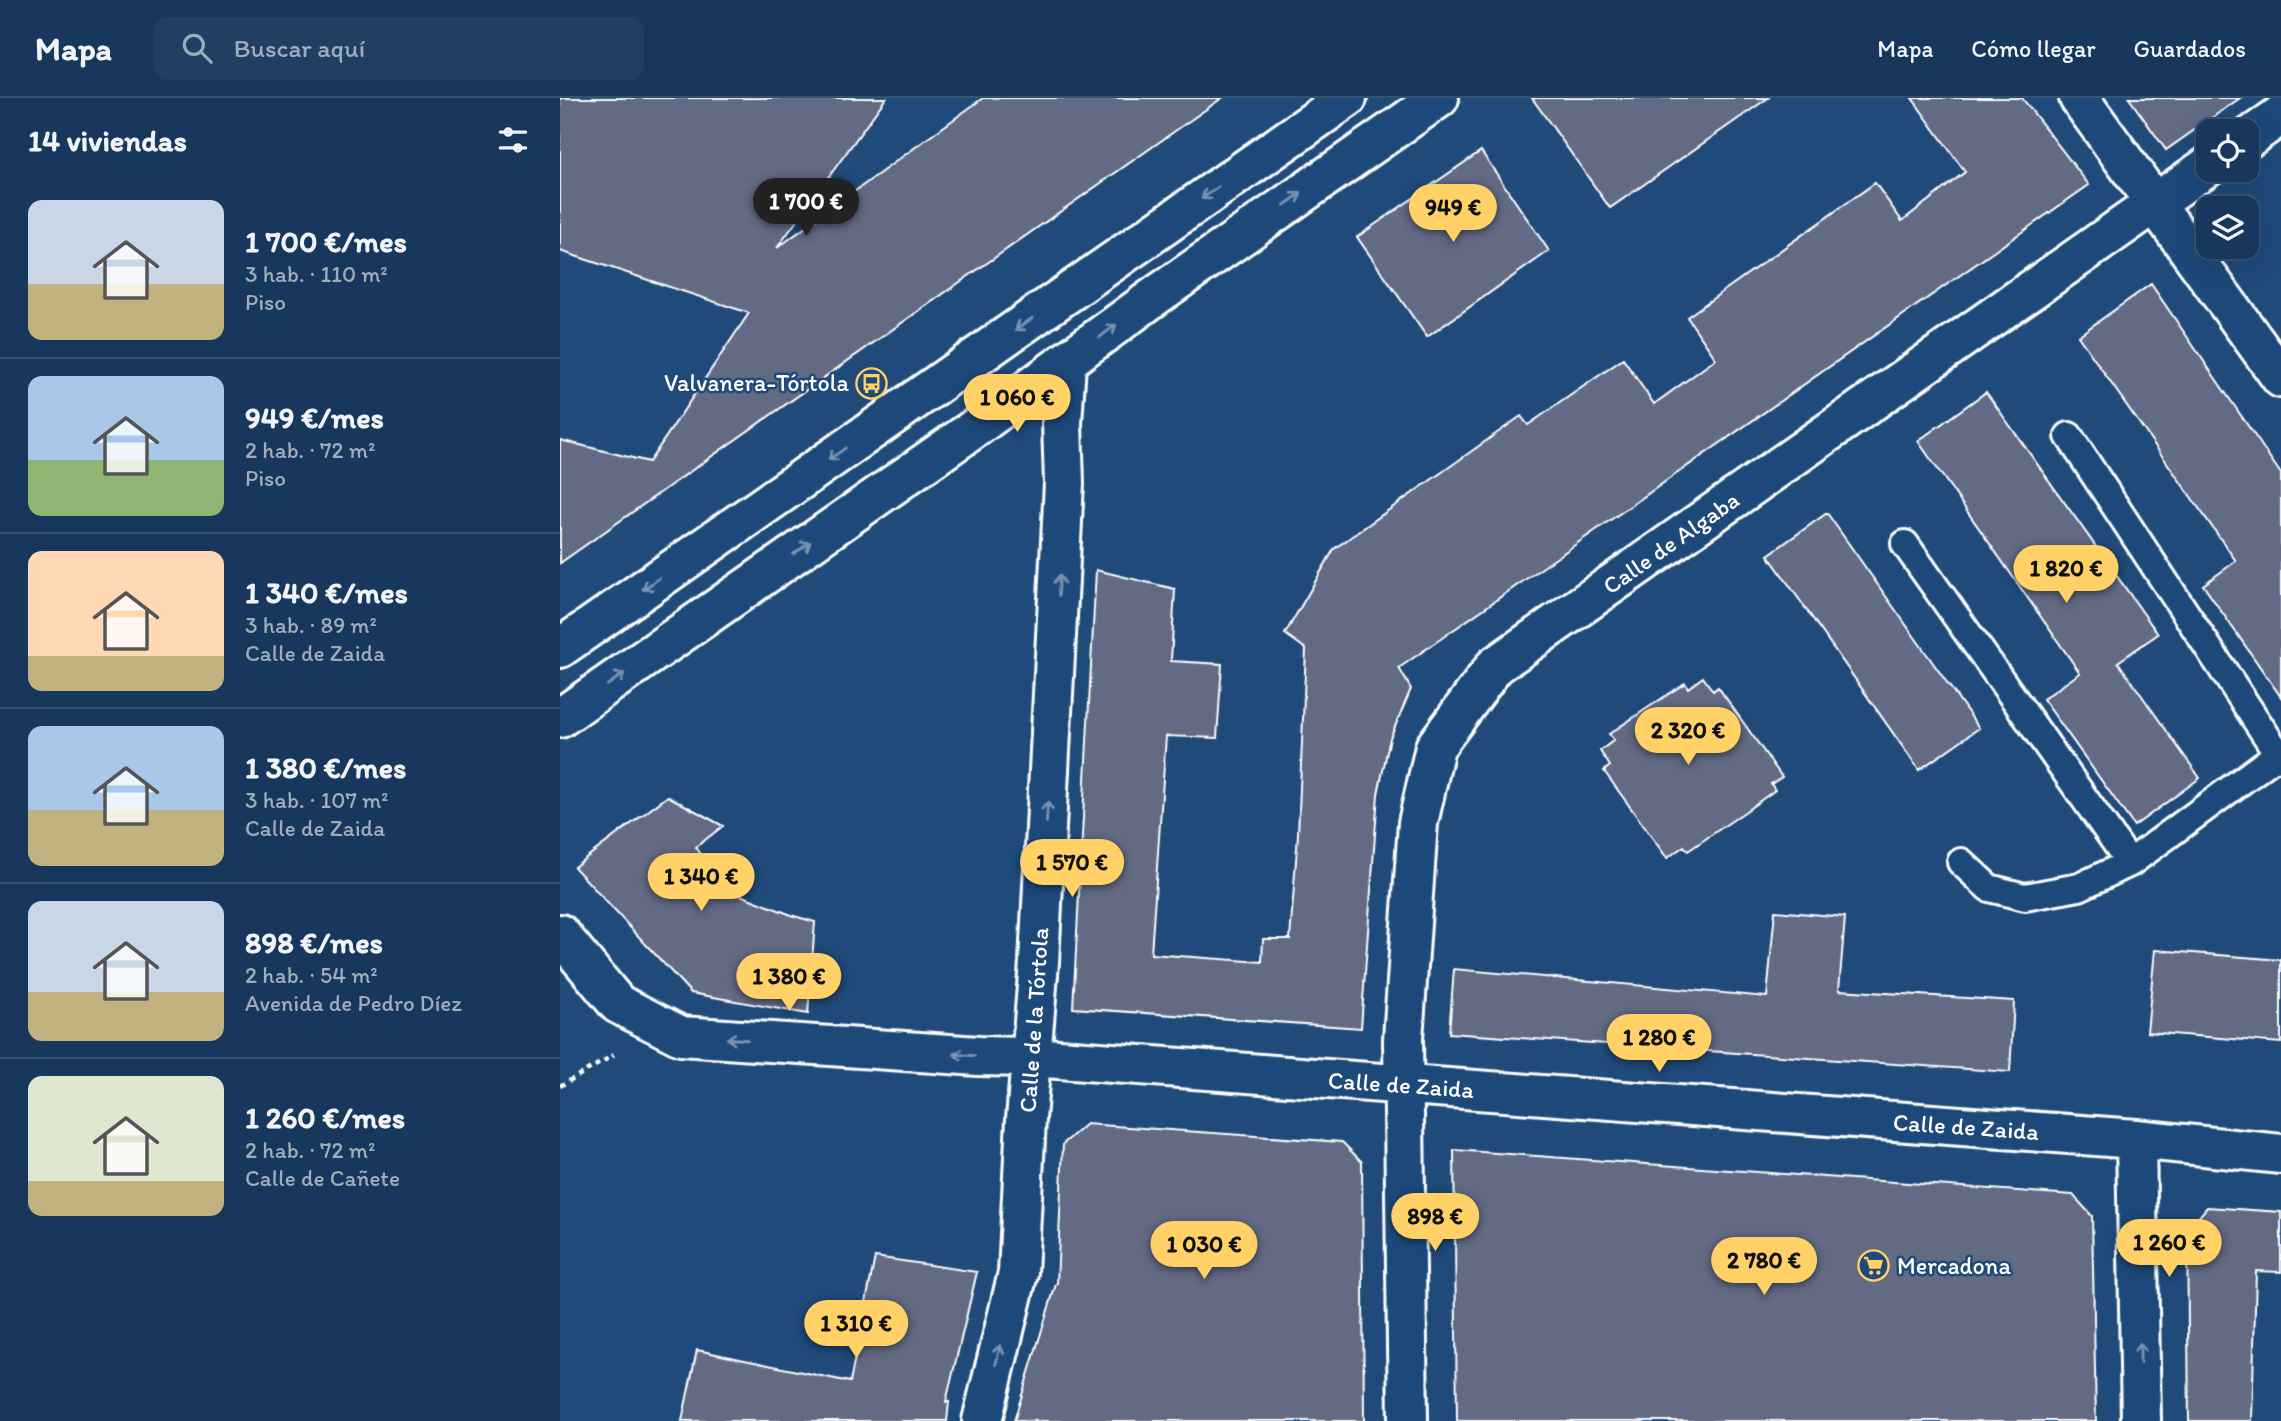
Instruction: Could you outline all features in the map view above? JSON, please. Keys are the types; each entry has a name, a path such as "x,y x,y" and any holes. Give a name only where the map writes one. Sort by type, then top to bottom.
{"street":[{"path":"560,648 1347,98"},
{"path":"560,718 1438,98"},
{"path":"2079,98 2281,378"},
{"path":"2259,131 2281,115"},
{"name":"Calle de Algaba","path":"1408,1421 1403,1039 1418,823 1435,747 1495,667 2196,174"},
{"name":"Calle de la Tórtola","path":"982,1421 1018,1273 1026,1119 1039,962 1064,483 1062,423 1066,363"},
{"name":"Calle de Zaida","path":"560,934 618,1004 681,1036 979,1056 1032,1057 2136,1139 2281,1154"},
{"path":"2136,1139 2141,1421"}],"lane":[{"path":"1961,862 1989,888 2025,897 2079,887 2130,863 2279,756 2069,436"},
{"path":"1905,544 2130,863"}],"building":[{"path":"560,98 886,98 777,248 983,98 1222,98 560,563 560,440 649,462 749,313 560,251"},
{"path":"1532,98 1768,98 1610,208"},
{"path":"1912,98 2022,98 2089,185 1399,668 1411,689 1390,738 1378,794 1361,1028 1073,1008 1096,570 1175,589 1171,661 1222,664 1217,738 1166,736 1151,954 1262,962 1263,939 1290,939 1298,834 1306,649 1285,634 1334,549 1521,416 1528,425 1623,359 1654,404 1716,359 1687,317 1875,183 1902,221 1965,172"},
{"path":"2129,98 2240,98 2210,119 2196,119 2196,129 2166,150"},
{"path":"1481,151 1549,251 1427,337 1357,237"},
{"path":"2151,284 2281,474 2281,697 2203,585 2236,561 2078,336"},
{"path":"1986,392 2158,634 2118,662 2200,778 2134,826 2043,699 2080,673 1918,441"},
{"path":"1827,513 1979,728 1919,770 1768,555"},
{"path":"1703,677 1713,691 1718,687 1782,777 1771,784 1775,790 1746,811 1688,851 1684,846 1667,858 1604,771 1610,766 1600,751 1614,740 1609,734 1685,683 1688,688"},
{"path":"668,796 723,826 696,847 725,889 815,922 808,1014 691,993 574,867"},
{"path":"1775,911 1845,917 1839,990 2014,1001 2010,1072 1449,1033 1454,969 1767,997"},
{"path":"2155,950 2281,960 2281,1043 2147,1032"},
{"path":"1086,1124 1342,1142 1362,1162 1364,1421 1014,1421 1057,1284 1063,1144"},
{"name":"Mercadona","path":"1454,1150 2073,1195 2092,1216 2096,1421 1457,1421"},
{"path":"2207,1207 2281,1212 2281,1272 2256,1271 2252,1421 2189,1421 2187,1231"},
{"path":"875,1257 977,1272 946,1402 949,1402 947,1421 682,1421 697,1350 850,1382"}],"place":[{"name":"Valvanera-Tórtola","path":"872,383"},
{"name":"Mercadona","path":"1874,1266"}]}
